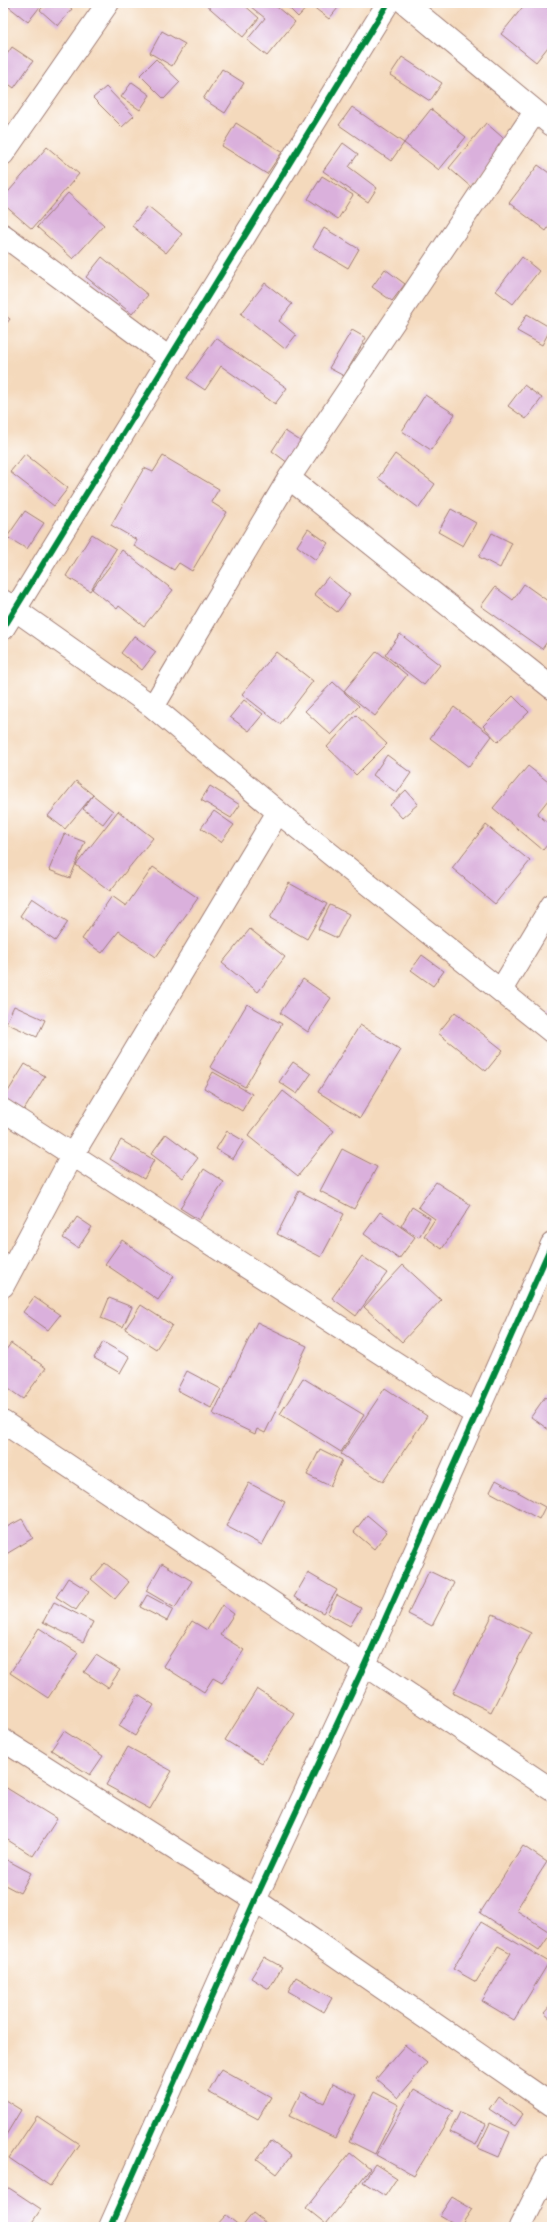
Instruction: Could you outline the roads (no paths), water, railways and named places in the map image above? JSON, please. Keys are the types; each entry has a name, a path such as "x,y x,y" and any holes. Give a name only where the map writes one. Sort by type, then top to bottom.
{"street":[{"path":"3,154 108,3"},
{"path":"3,629 9,604 169,358 388,3"},
{"path":"405,3 552,126"},
{"path":"153,707 289,478 535,112"},
{"path":"3,235 169,358"},
{"path":"289,478 552,688"},
{"path":"9,604 153,707 278,812 502,990 552,1032"},
{"path":"3,1286 73,1154 278,812"},
{"path":"502,990 552,905"},
{"path":"3,1110 474,1414"},
{"path":"110,2227 255,1900 365,1664 474,1414 552,1244"},
{"path":"3,1422 552,1790"},
{"path":"3,1740 255,1900 552,2105"},
{"path":"520,2227 552,2164"}]}
